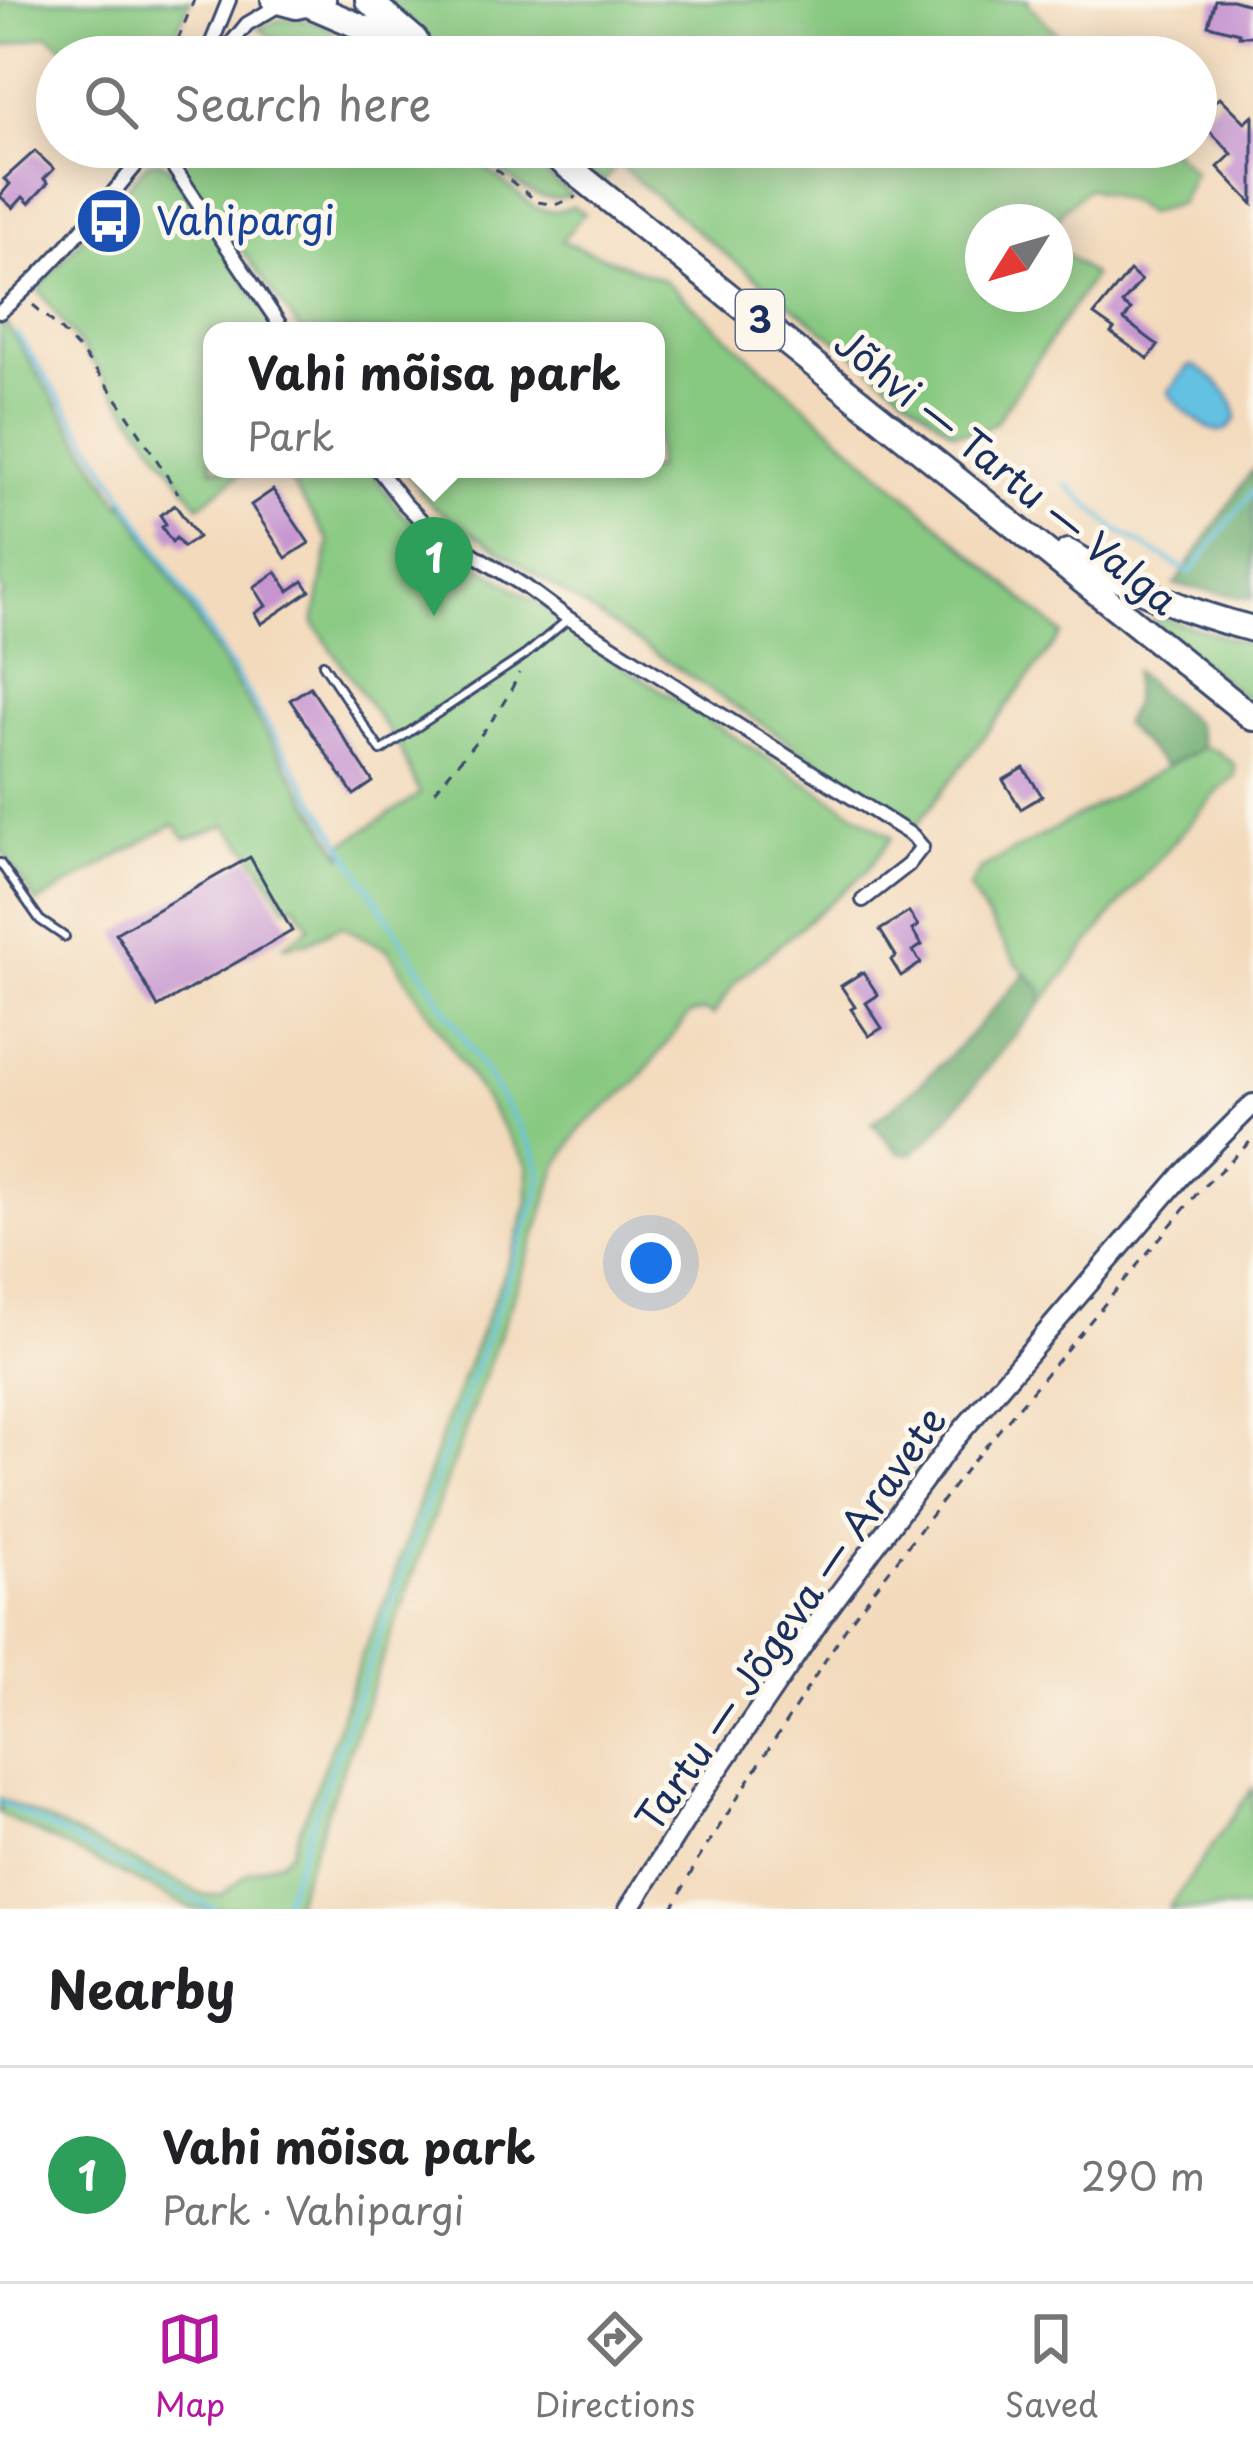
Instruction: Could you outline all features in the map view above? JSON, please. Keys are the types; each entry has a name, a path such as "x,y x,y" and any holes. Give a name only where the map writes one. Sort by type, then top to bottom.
{"highway":[{"path":"368,0 410,36"},
{"path":"278,2 316,2 384,36"},
{"name":"Jõhvi — Tartu — Valga","path":"570,168 1253,718"},
{"path":"975,493 1111,578 1153,598 1253,629"}],"main road":[{"name":"Tartu — Jõgeva — Aravete","path":"629,1909 824,1614 952,1441 1183,1175 1253,1104"}],"street":[{"path":"214,36 229,0"},
{"path":"237,36 278,2"},
{"path":"0,312 136,168"},
{"path":"170,168 278,322"},
{"path":"385,478 425,524 913,836 922,847 908,865 862,900"}],"lane":[{"path":"323,664 381,751 525,655 568,618"},
{"path":"0,863 40,920 65,937"}],"path":[{"path":"179,36 194,0"},
{"path":"494,168 538,202 555,205 595,188"},
{"path":"18,296 50,318 74,343 178,493"},
{"path":"435,791 500,708 525,655"},
{"path":"672,1909 698,1860 864,1604 965,1471 1185,1207 1253,1139"}],"green space":[{"path":"0,0 190,0 175,36 48,35 0,47"},
{"path":"384,0 1029,0 1059,36 427,36"},
{"path":"282,19 299,19 336,28 331,36 270,36 258,28"},
{"path":"144,168 170,168 271,322 203,322 203,478 235,478 199,506 38,289"},
{"path":"181,168 486,168 534,207 553,211 572,206 584,213 562,241 664,280 1062,634 916,826 431,505 411,478 665,478 665,322 294,322"},
{"path":"498,168 540,168 571,195 545,197"},
{"path":"587,168 615,168 603,182"},
{"path":"623,168 1190,168 1194,172 1180,203 1147,214 1131,202 1088,188 1070,204 965,204 965,312 1069,312 996,422 978,432 953,432"},
{"path":"1073,260 1093,276 1073,306"},
{"path":"4,321 122,506 123,501 344,858 342,845 420,794 399,747 314,624 329,542 288,478 376,478 403,515 543,607 571,633 892,837 867,871 735,982 713,1015 704,1011 689,1014 636,1083 581,1128 557,1167 292,1909 193,1909 0,1814 0,1798 205,1895 221,1895 249,1872 280,1861 291,1851 516,1242 528,1202 528,1166 388,950 341,926 308,942 283,946 310,927 294,903 286,907 250,851 226,825 186,839 174,824 37,903 0,848 0,598 4,594 0,587 0,324"},
{"path":"1253,469 1253,599 1175,585"},
{"path":"1152,617 1253,645 1253,704 1160,628"},
{"path":"1134,671 1195,723 1203,747 1165,767 1123,724 1133,705"},
{"path":"1203,747 1235,765 1235,776 1123,900 1041,1004 1041,989 1016,963 969,888 981,869"},
{"path":"1026,973 1042,989 1041,1004 931,1138 911,1154 898,1152 872,1123 934,1071"},
{"path":"1253,1788 1253,1909 1168,1909"}],"water":[{"path":"1193,365 1215,380 1232,402 1237,418 1226,430 1199,422 1168,392"}],"building":[{"path":"1215,0 1253,6 1253,36 1208,25"},
{"path":"1220,97 1245,122 1253,115 1253,204 1218,167 1232,154 1217,139"},
{"path":"35,151 36,168 54,169 29,203 23,197 13,208 0,196 10,184 4,179"},
{"path":"1130,271 1141,281 1122,304 1131,310 1124,320 1158,345 1148,359 1094,315"},
{"path":"273,490 309,543 286,558 251,505"},
{"path":"175,505 198,537 183,547 176,538 172,542 162,527 166,524 160,515"},
{"path":"276,572 289,591 303,581 310,591 261,624 255,613 266,606 254,587"},
{"path":"310,687 373,782 354,795 290,700"},
{"path":"1024,768 1042,796 1021,809 1003,780"},
{"path":"250,857 292,931 158,1007 116,933"},
{"path":"909,912 918,926 912,930 922,945 913,951 921,963 901,976 891,960 896,956 880,930"},
{"path":"863,972 878,995 866,1003 882,1028 869,1036 841,986"}],"waterway":[{"path":"17,334 121,491 533,1149 541,1173 539,1191 281,1909"},
{"path":"1067,485 1114,528 1190,573 1253,491"},
{"path":"0,1801 216,1909"}],"place":[{"name":"Vahipargi","path":"109,221"},
{"name":"Vahi mõisa park","path":"434,616"}]}
